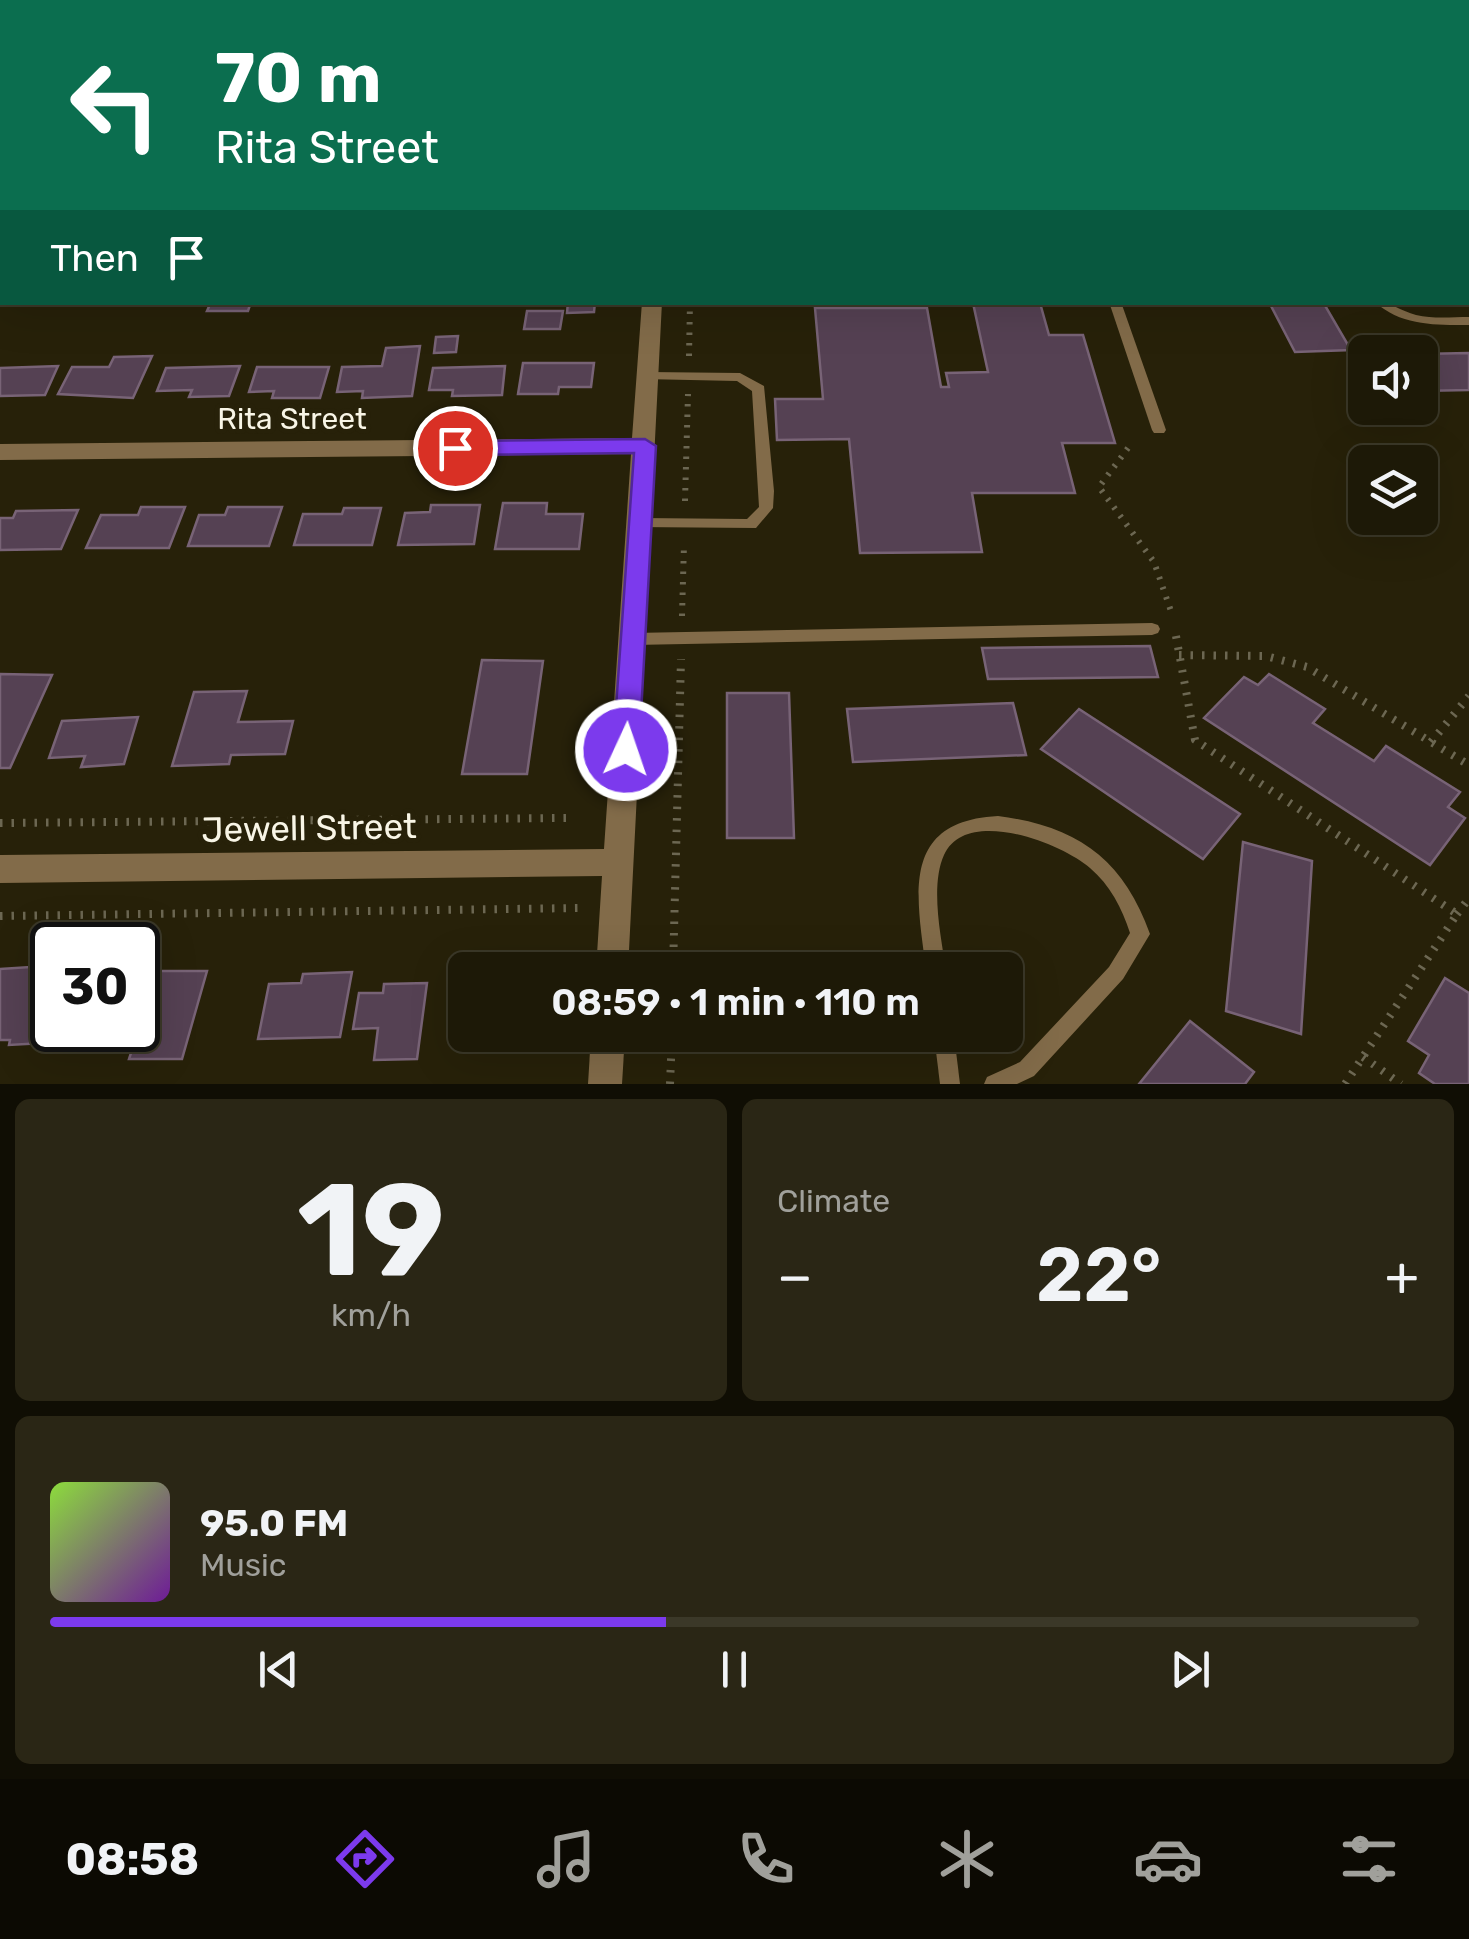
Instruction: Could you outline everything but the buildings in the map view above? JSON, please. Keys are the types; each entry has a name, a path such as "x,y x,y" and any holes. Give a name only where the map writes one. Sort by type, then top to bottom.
{"street":[{"path":"613,952 652,305"},
{"name":"Rita Street","path":"0,452 645,446"},
{"name":"Jewell Street","path":"0,868 619,862"},
{"path":"605,1084 607,1052"}],"lane":[{"path":"1116,305 1159,430"},
{"path":"1384,305 1396,315 1426,321 1469,321"},
{"path":"640,523 752,524 766,508 767,490 760,388 740,377 648,376"},
{"path":"633,638 1152,630"},
{"path":"934,952 929,914 931,870 941,842 966,828 1007,822 1056,838 1096,861 1130,902 1140,934 1116,973 1026,1069 994,1084"},
{"path":"946,1052 950,1084"}],"path":[{"path":"1128,448 1098,488 1129,521 1167,585 1194,740 1457,914"},
{"path":"1179,656 1266,656 1307,667 1469,766"},
{"path":"1431,742 1469,696"},
{"path":"0,823 566,818"},
{"path":"1345,1084 1469,898"},
{"path":"0,916 581,908"},
{"path":"670,1084 671,1052"},
{"path":"1362,1057 1400,1084"}],"route":[{"path":"455,448 645,446 626,750"}]}
